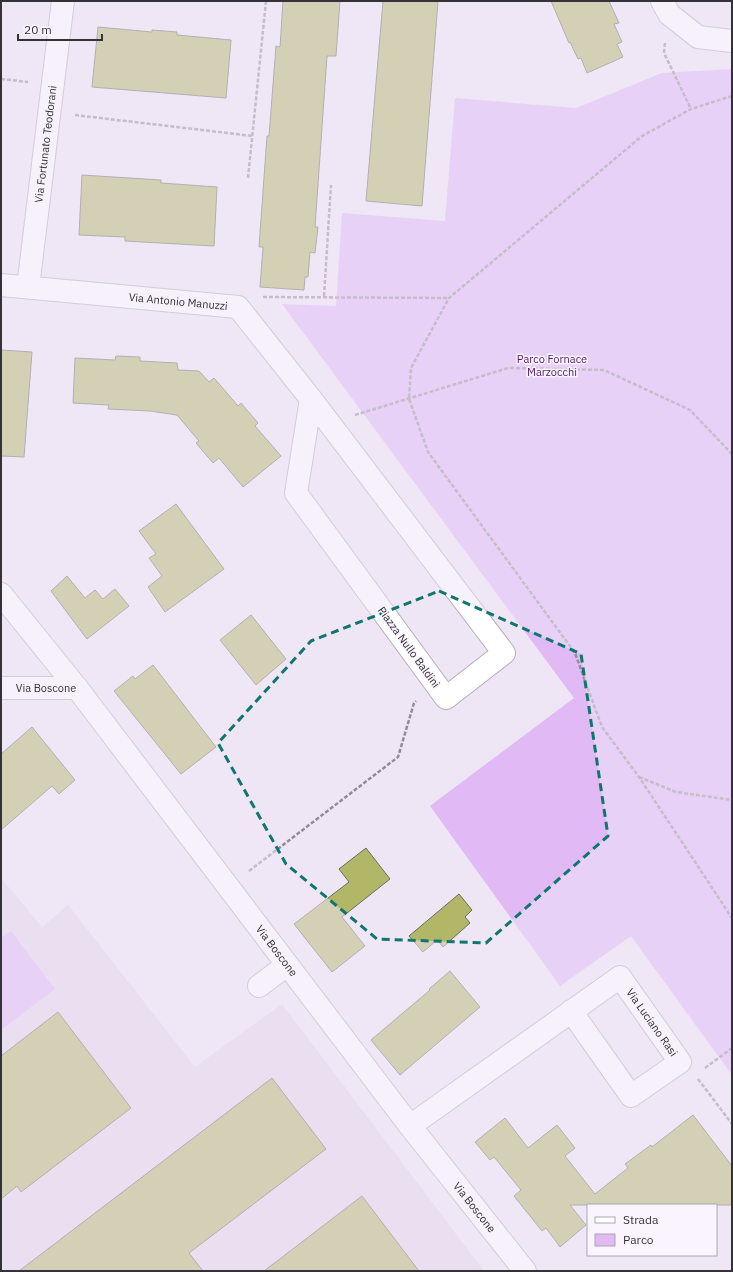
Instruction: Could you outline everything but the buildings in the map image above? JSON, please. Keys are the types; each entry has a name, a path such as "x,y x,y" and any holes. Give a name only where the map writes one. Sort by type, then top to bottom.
{"street":[{"name":"Via Fortunato Teodorani","path":"28,287 63,1"},
{"path":"665,8 698,37 732,41"},
{"name":"Via Antonio Manuzzi","path":"1,285 238,307 311,399"},
{"name":"Piazza Nullo Baldini","path":"311,399 504,653 446,698 296,493 311,399"},
{"path":"1,594 77,688"},
{"name":"Via Boscone","path":"1,688 77,688 410,1126 525,1271"},
{"path":"259,986 287,964"},
{"name":"Via Luciano Rasi","path":"410,1126 620,977 680,1062 631,1096 571,1012"}],"path":[{"path":"248,178 266,1"},
{"path":"665,8 664,53 691,109"},
{"path":"1,80 52,84"},
{"path":"732,96 691,109 642,136 449,298 411,368 409,399 428,452 575,653 602,727 639,777 732,918"},
{"path":"67,115 252,136"},
{"path":"324,296 331,185"},
{"path":"238,307 239,297 324,296 449,298"},
{"path":"354,416 508,368 604,370 690,410 732,454"},
{"path":"229,887 398,757 414,703 438,686"},
{"path":"639,777 676,792 732,800"},
{"path":"701,1071 732,1048"},
{"path":"695,1075 732,1124"}],"highlighted area":[{"path":"439,591 581,654 608,836 486,943 377,939 286,864 218,743 311,641"}],"shaded area":[{"path":"1,878 42,927 68,905 195,1067 282,1004 484,1271 1,1271"}],"green space":[{"name":"Parco Fornace Marzocchi","path":"732,69 732,1075 631,936 560,986 430,806 574,698 282,304 336,306 342,213 445,221 455,98 576,108 662,73"},
{"path":"11,931 55,989 1,1030 1,938"}]}
